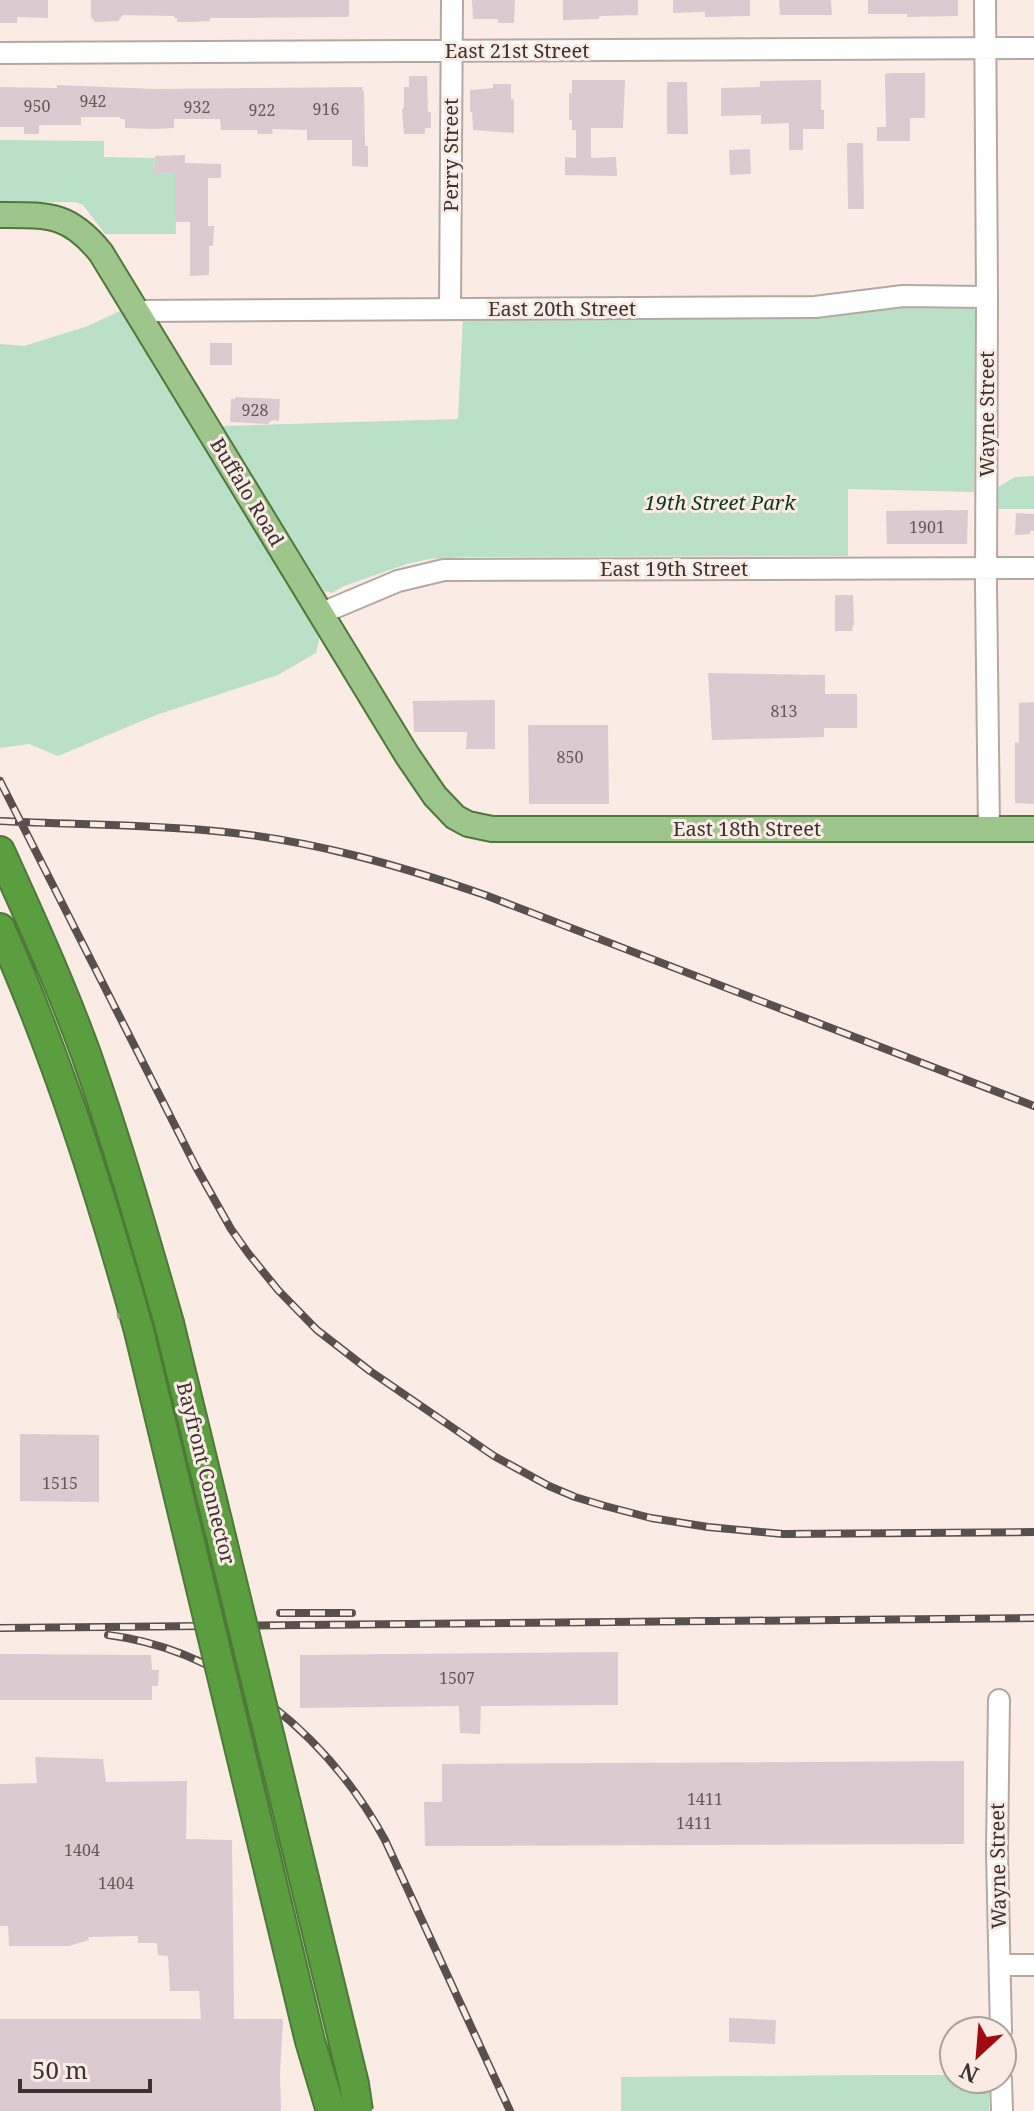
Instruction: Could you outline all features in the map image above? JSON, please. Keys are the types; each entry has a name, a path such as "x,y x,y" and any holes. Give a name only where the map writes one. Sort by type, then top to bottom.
{"highway":[{"name":"Bayfront Connector","path":"0,851 39,935 85,1052 127,1175 169,1323 347,2053 358,2111"},
{"name":"Bayfront Connector","path":"0,928 54,1060 113,1237 139,1331 306,2026 331,2111"}],"main road":[{"name":"Buffalo Road","path":"0,215 48,216 64,221 79,230 101,253 407,755 435,796 461,821"},
{"name":"East 18th Street","path":"461,821 492,829 1034,829"}],"street":[{"name":"Perry Street","path":"450,309 452,0"},
{"name":"Wayne Street","path":"985,0 989,829"},
{"name":"East 21st Street","path":"0,53 1034,48"},
{"name":"East 20th Street","path":"137,311 815,307 903,296 987,297"},
{"name":"East 19th Street","path":"322,613 398,581 444,570 1034,568"},
{"name":"Wayne Street","path":"999,1700 997,1852 1001,2015"},
{"path":"1000,1965 1034,1965"}],"green space":[{"path":"0,140 104,141 104,157 155,158 154,174 175,173 176,234 105,234 83,205 75,202 0,203"},
{"name":"19th Street Park","path":"889,306 973,306 976,310 974,492 848,489 848,556 430,559 407,564 332,593 324,591 222,426 458,419 463,317 789,318"},
{"path":"122,310 320,635 316,653 278,675 156,715 58,756 29,744 0,748 0,344 24,346 88,326"},
{"path":"1034,476 1034,509 998,509 998,487 1015,477"},
{"path":"938,2075 938,2095 989,2095 989,2111 621,2111 621,2077"}],"building":[{"path":"0,0 48,0 48,18 17,17 17,23 0,23"},
{"path":"91,0 349,0 349,13 348,17 210,18 210,21 191,22 177,22 174,16 123,15 118,21 95,22 91,17"},
{"path":"472,0 515,0 514,23 498,23 498,19 473,19"},
{"path":"563,0 638,0 638,15 563,20"},
{"path":"673,0 750,0 750,16 705,17 705,12 673,13"},
{"path":"779,0 831,0 832,15 780,15"},
{"path":"868,0 958,0 958,16 868,14"},
{"path":"925,73 925,118 910,118 910,141 877,141 877,127 886,127 885,74"},
{"path":"409,76 427,76 431,128 425,128 425,134 404,134 402,110 404,87 409,87"},
{"path":"572,80 625,80 623,128 591,128 591,158 616,157 617,176 565,175 565,157 576,158 576,130 572,130 572,120 569,120"},
{"path":"821,80 824,129 803,129 803,150 789,150 789,123 761,124 761,115 721,116 721,88 760,87 760,81"},
{"path":"667,82 687,82 688,134 667,134"},
{"path":"493,84 511,84 514,133 473,130 470,90 493,88"},
{"path":"57,85 155,89 363,87 368,167 352,166 352,140 307,140 307,130 272,129 273,134 258,134 257,130 221,130 220,119 174,119 174,128 156,129 125,128 125,119 120,117 81,117 81,125 39,125 39,134 24,134 24,127 0,127 0,87 57,88"},
{"path":"847,143 863,143 864,209 848,209"},
{"path":"750,149 751,174 730,175 729,150"},
{"path":"185,155 185,163 221,164 221,178 208,178 208,226 214,226 213,246 209,246 209,275 190,276 190,222 175,222 175,173 154,174 155,156"},
{"path":"210,343 232,343 232,365 210,365"},
{"path":"231,399 280,399 279,421 272,420 268,424 230,422"},
{"path":"968,510 967,544 887,544 886,511"},
{"path":"1016,513 1034,514 1034,531 1015,535"},
{"path":"835,595 853,595 852,631 835,631"},
{"path":"708,673 825,675 825,694 857,694 857,728 824,728 824,737 712,740"},
{"path":"495,700 495,749 466,749 467,732 414,732 413,701"},
{"path":"1034,702 1034,804 1015,803 1015,742 1019,743 1019,703"},
{"path":"528,725 608,725 609,804 529,804"},
{"path":"20,1434 99,1435 99,1502 20,1501"},
{"path":"618,1652 618,1705 481,1706 480,1734 460,1733 459,1706 300,1708 300,1655"},
{"path":"0,1654 151,1655 152,1670 159,1670 158,1686 152,1686 152,1700 0,1700"},
{"path":"35,1757 103,1759 106,1782 187,1781 186,1839 232,1840 234,2019 283,2019 281,2111 0,2111 0,2019 201,2019 199,1991 170,1991 168,1956 158,1955 157,1943 138,1943 138,1936 88,1937 89,1940 69,1946 9,1946 8,1926 0,1926 0,1784 37,1783"},
{"path":"964,1761 964,1844 425,1846 424,1802 442,1802 442,1764"},
{"path":"729,2018 776,2020 775,2044 729,2042"}],"railway":[{"path":"0,781 196,1167 231,1229 278,1290 317,1330 370,1371 494,1456 549,1486 575,1497 651,1518 783,1534 1034,1532"},
{"path":"0,821 225,832 324,848 389,865 485,895 1034,1106"},
{"path":"280,1613 352,1613"},
{"path":"0,1628 1034,1618"},
{"path":"108,1635 152,1644 194,1659 233,1679 270,1704 335,1767 362,1802 385,1840 510,2111"}]}
